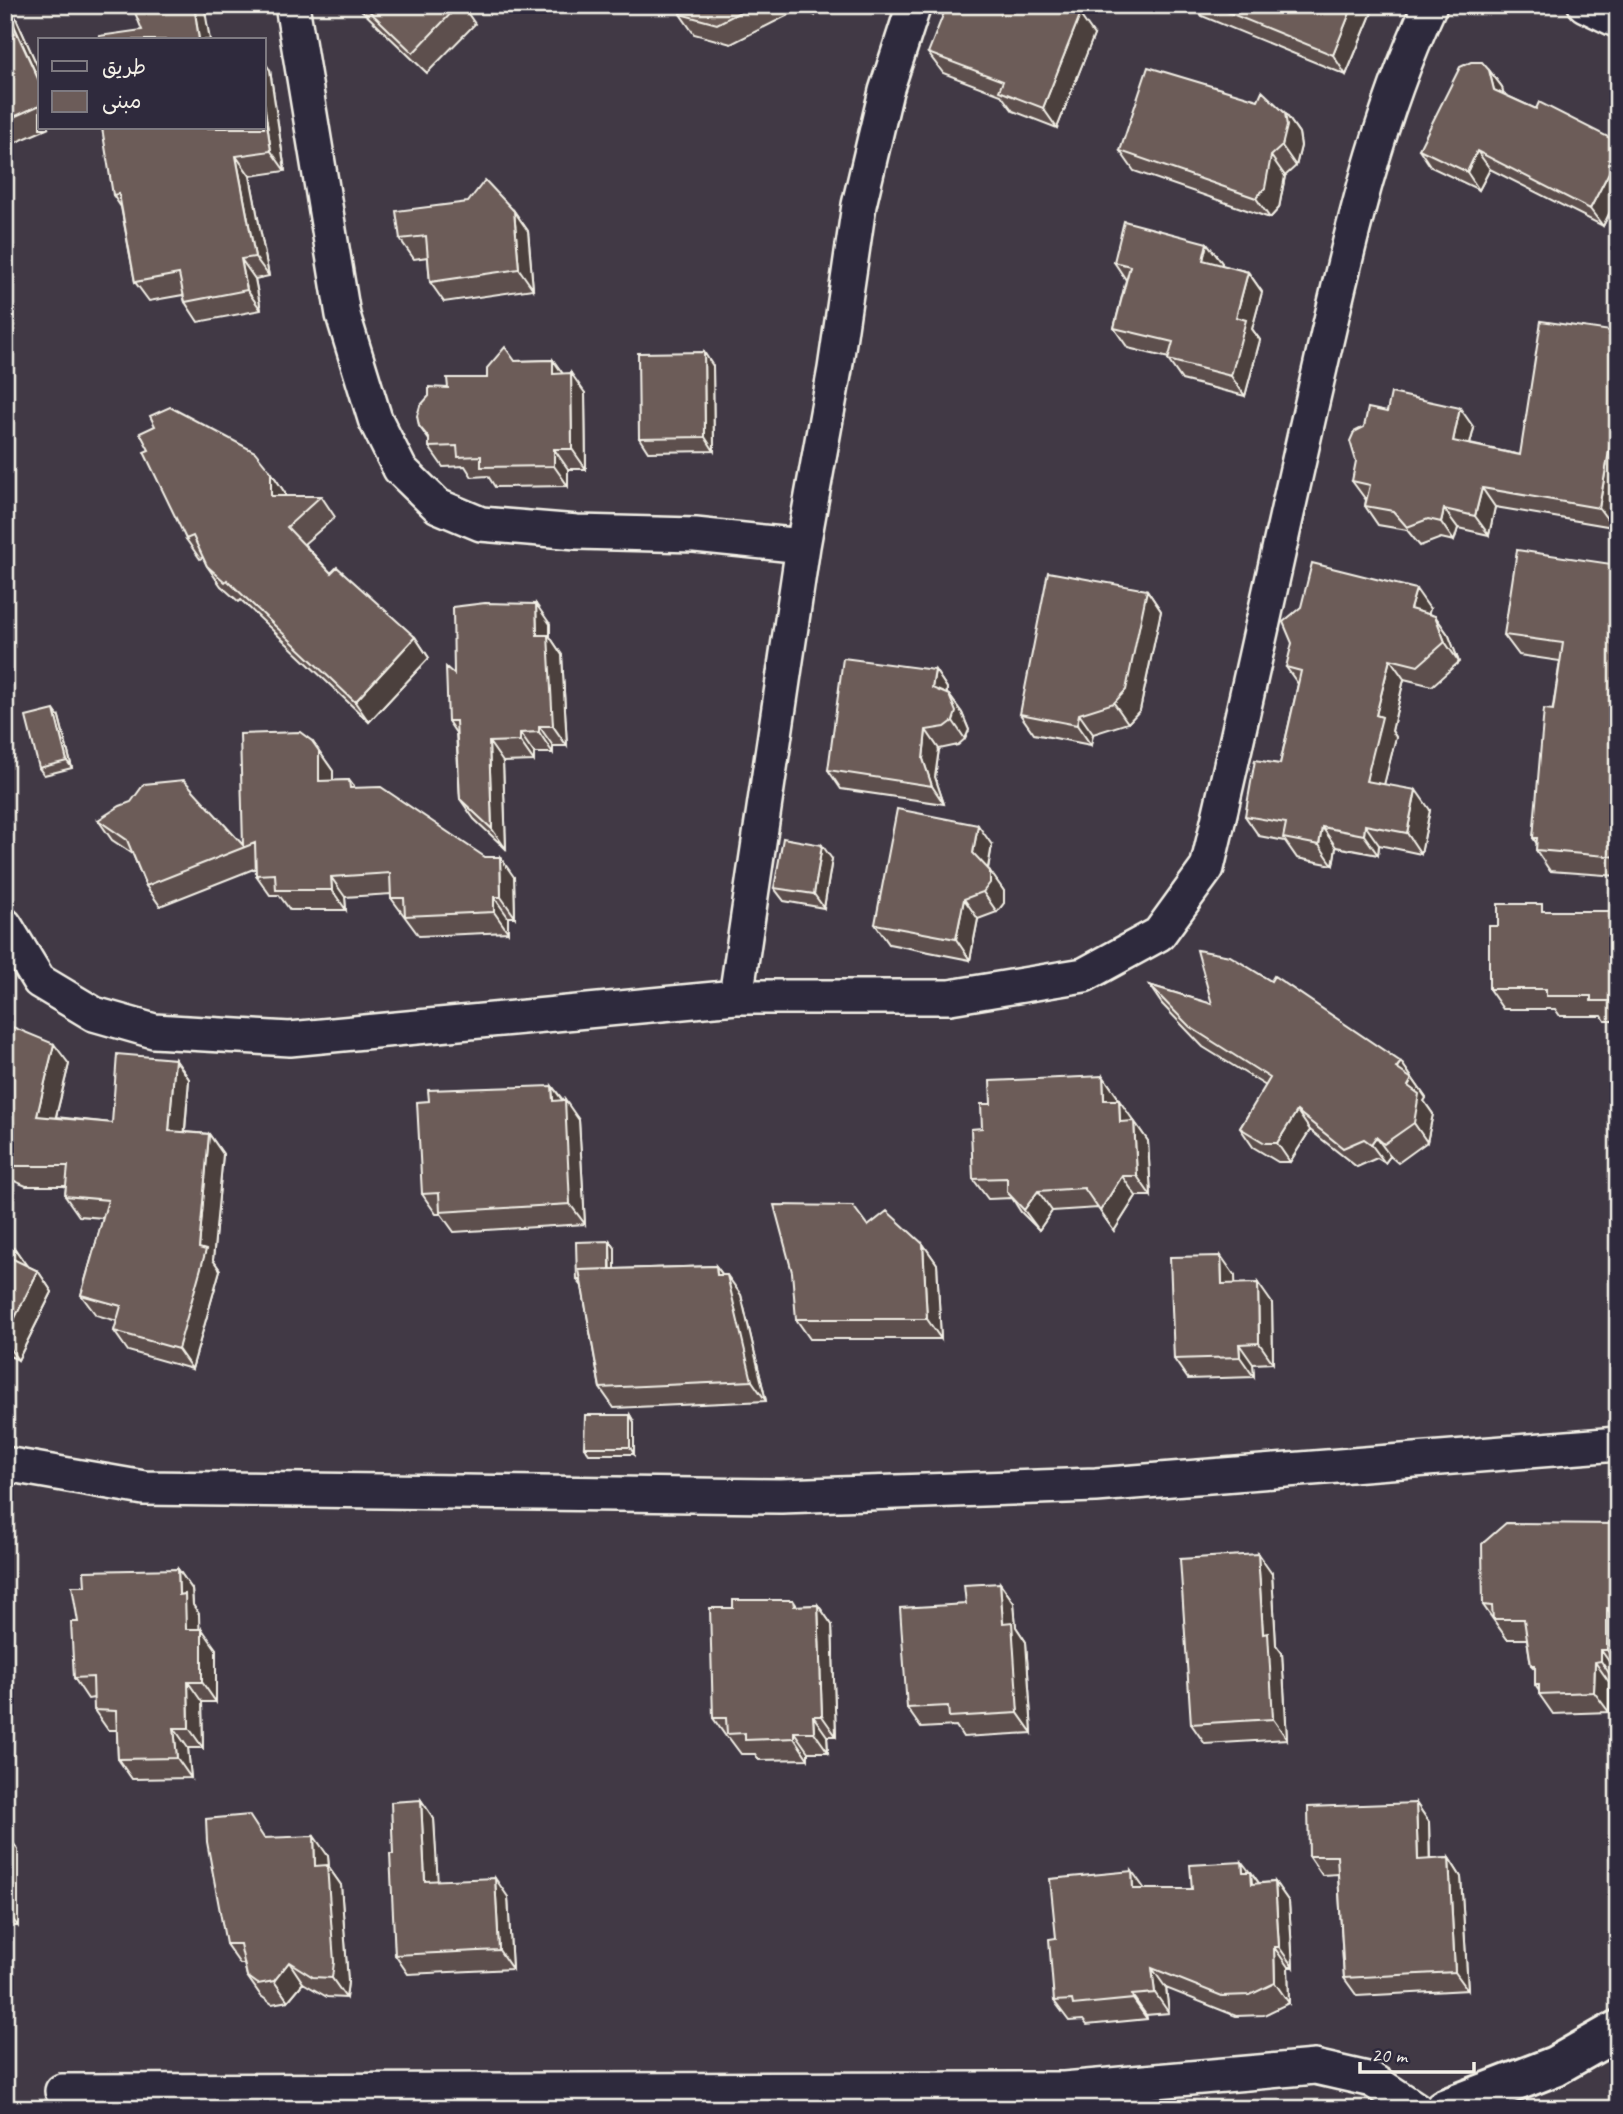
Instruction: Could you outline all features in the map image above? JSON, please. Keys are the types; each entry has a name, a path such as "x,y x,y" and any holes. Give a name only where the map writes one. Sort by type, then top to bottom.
{"street":[{"path":"292,5 343,315 374,419 400,468 438,506 481,524 577,532 695,535 803,545"},
{"path":"736,998 803,545 835,369 859,205 886,91 915,5"},
{"path":"5,925 39,981 94,1014 154,1031 290,1039 736,998 950,998 1084,975 1159,934 1207,868 1350,239 1379,135 1413,41 1430,5"},
{"path":"1586,5 1618,21"},
{"path":"5,1464 144,1488 781,1496 1096,1485 1618,1444"},
{"path":"1444,2109 1555,2066 1618,2030"},
{"path":"62,2091 1064,2089 1315,2067 1372,2080 1416,2109"}],"building":[{"path":"132,5 194,5 199,38 99,36 142,30"},
{"path":"363,5 459,5 413,53"},
{"path":"682,5 754,5 717,24 680,14"},
{"path":"947,5 1053,5 1080,15 1043,108 999,91 1003,81 928,53"},
{"path":"1210,5 1353,5 1333,55"},
{"path":"5,7 38,79 38,106 5,121"},
{"path":"1471,62 1482,62 1489,70 1494,90 1536,109 1539,102 1618,142 1618,155 1590,209 1477,151 1467,172 1419,149 1460,67"},
{"path":"1148,67 1258,100 1262,91 1285,113 1287,126 1282,146 1271,156 1265,188 1256,198 1120,151"},
{"path":"266,117 271,151 236,156 255,257 241,259 247,290 185,302 179,274 135,282 119,194 113,195 102,130 266,130"},
{"path":"485,180 514,211 519,269 430,282 426,236 400,239 396,211 468,202"},
{"path":"1124,221 1207,243 1203,260 1248,272 1236,317 1246,320 1231,376 1168,360 1173,342 1114,328 1130,266 1114,262"},
{"path":"1541,321 1618,332 1618,400 1599,508 1482,488 1475,516 1444,509 1441,522 1428,519 1407,527 1393,511 1365,506 1370,485 1352,481 1356,461 1350,441 1354,432 1364,427 1368,408 1387,412 1391,393 1460,408 1453,441 1520,455"},
{"path":"505,347 515,361 553,360 553,374 571,373 572,449 554,449 554,466 481,467 481,456 458,457 457,446 429,447 429,438 419,426 417,416 420,406 429,396 429,387 448,388 447,378 487,378 487,368"},
{"path":"704,352 705,437 639,438 638,353"},
{"path":"170,407 255,452 271,472 271,496 321,496 287,527 331,573 337,567 415,637 355,702 227,580 225,582 207,566 193,536 186,539 144,452 149,450 140,433 155,426 150,416"},
{"path":"1517,550 1618,565 1618,857 1536,850 1537,838 1533,838 1544,709 1553,710 1563,643 1504,635"},
{"path":"1312,563 1416,589 1410,609 1435,616 1445,642 1418,666 1390,659 1376,715 1382,717 1366,781 1416,790 1407,833 1365,825 1364,835 1322,827 1319,845 1283,838 1286,823 1245,816 1255,760 1280,764 1301,671 1286,667 1292,643 1283,622 1301,607"},
{"path":"1048,572 1147,590 1126,690 1114,703 1079,714 1077,725 1020,714"},
{"path":"485,603 536,604 537,635 548,635 553,726 539,726 539,732 520,733 520,741 489,742 492,829 460,799 456,721 448,721 446,667 454,674 453,607"},
{"path":"843,658 935,670 932,688 949,695 956,712 953,721 945,727 926,730 923,759 932,786 828,770"},
{"path":"54,710 67,761 39,768 26,717"},
{"path":"300,732 312,741 319,751 319,781 349,780 350,788 381,787 485,857 500,857 501,897 494,897 494,912 405,916 404,898 391,898 390,873 331,877 332,890 276,890 275,874 256,875 255,843 146,886 127,840 98,820 131,802 144,784 184,780 243,845 240,734"},
{"path":"897,809 978,825 973,853 990,871 990,883 983,892 964,899 956,939 875,924"},
{"path":"783,838 822,845 814,894 774,888"},
{"path":"1498,904 1542,904 1542,911 1618,911 1618,1001 1591,1001 1591,996 1546,996 1546,989 1489,989 1489,926 1498,926"},
{"path":"1197,950 1230,956 1271,981 1274,976 1401,1062 1396,1068 1412,1079 1408,1086 1419,1094 1414,1123 1384,1144 1376,1137 1371,1144 1364,1139 1343,1148 1297,1111 1277,1143 1265,1143 1240,1128 1270,1078 1190,1027 1149,985 1212,1004"},
{"path":"5,1020 10,1026 54,1044 37,1116 112,1123 117,1054 175,1059 169,1131 209,1134 199,1248 206,1250 178,1349 114,1331 121,1306 81,1295 108,1200 65,1196 68,1166 12,1166 5,1163"},
{"path":"1103,1076 1104,1100 1119,1100 1120,1122 1134,1121 1137,1176 1122,1176 1100,1211 1084,1188 1038,1191 1024,1210 1007,1192 1007,1178 973,1179 971,1129 982,1128 981,1104 991,1104 990,1081"},
{"path":"552,1086 553,1101 565,1100 570,1204 440,1212 439,1193 422,1194 417,1102 429,1101 428,1090"},
{"path":"774,1205 853,1206 868,1226 887,1211 923,1244 927,1319 796,1319 792,1272"},
{"path":"610,1241 610,1269 579,1270 581,1280 577,1280 576,1242"},
{"path":"5,1244 15,1249 11,1258 38,1271 5,1338"},
{"path":"1221,1256 1222,1284 1258,1283 1259,1343 1239,1344 1240,1357 1174,1359 1170,1257"},
{"path":"716,1266 717,1275 727,1275 752,1381 600,1388 579,1270"},
{"path":"585,1415 630,1415 630,1447 584,1447"},
{"path":"1506,1523 1618,1524 1617,1608 1607,1608 1607,1650 1601,1650 1601,1661 1595,1662 1594,1692 1539,1694 1539,1685 1535,1685 1535,1665 1531,1665 1524,1619 1493,1619 1492,1606 1483,1605 1482,1544"},
{"path":"1258,1554 1263,1634 1268,1633 1273,1719 1191,1724 1180,1559"},
{"path":"178,1569 179,1595 185,1594 186,1629 202,1629 202,1682 188,1682 189,1728 174,1728 177,1758 118,1759 116,1711 94,1710 93,1677 74,1678 71,1622 78,1622 72,1586 85,1586 84,1571"},
{"path":"1000,1583 1003,1623 1012,1622 1018,1713 949,1717 948,1706 907,1708 900,1608 966,1604 964,1585"},
{"path":"733,1600 793,1600 794,1606 818,1605 822,1716 813,1716 814,1732 794,1732 794,1738 745,1740 745,1733 727,1734 726,1718 713,1718 710,1608 733,1608"},
{"path":"421,1800 425,1881 495,1878 499,1950 395,1955 390,1854 393,1854 391,1802"},
{"path":"1416,1803 1418,1860 1449,1858 1455,1972 1344,1978 1337,1856 1309,1856 1308,1807"},
{"path":"249,1815 264,1838 314,1836 315,1866 327,1865 334,1962 332,1978 313,1977 289,1962 274,1981 258,1984 247,1976 240,1944 226,1944 207,1842 206,1819"},
{"path":"1242,1862 1243,1872 1251,1872 1252,1884 1275,1882 1279,1947 1274,1947 1275,1983 1250,1995 1222,1996 1152,1968 1155,1993 1132,1995 1133,1999 1073,2005 1072,2000 1054,2001 1049,1939 1056,1938 1050,1879 1132,1871 1133,1889 1192,1889 1190,1865"},
{"path":"902,2108 1010,2109 889,2109"}]}
